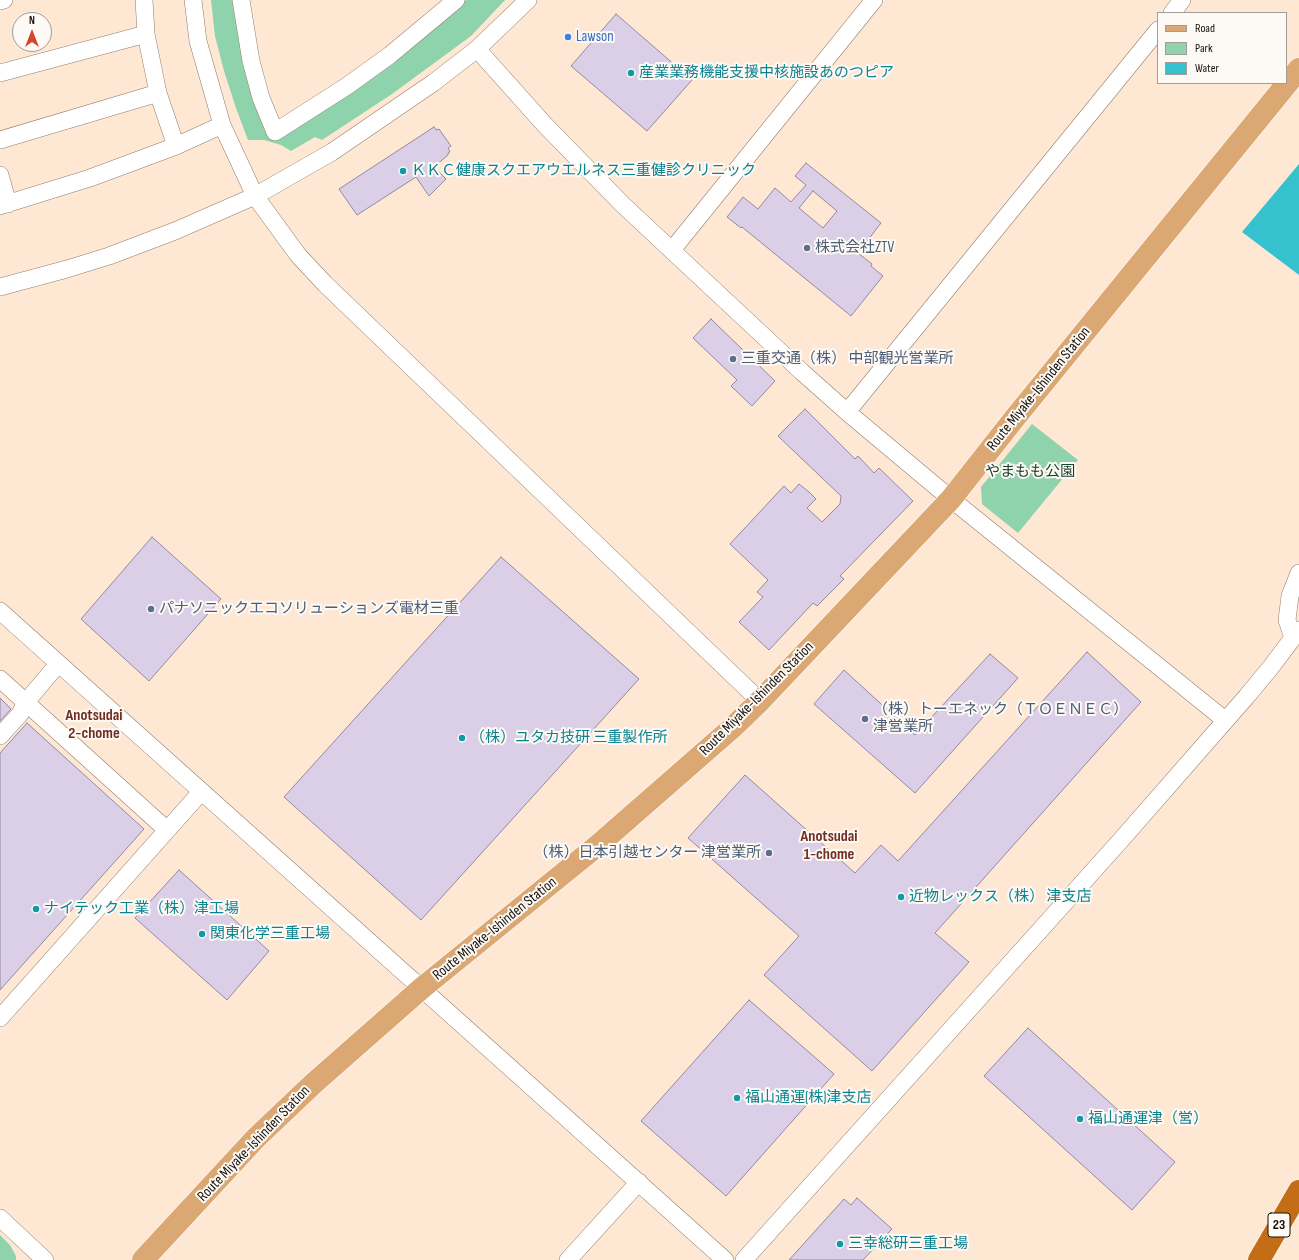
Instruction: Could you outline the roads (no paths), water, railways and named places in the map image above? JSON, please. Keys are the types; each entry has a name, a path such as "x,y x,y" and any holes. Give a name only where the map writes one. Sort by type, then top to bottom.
{"highway":[{"name":"23","path":"1259,1260 1299,1191"}],"main road":[{"name":"Route Miyake-Ishinden Station","path":"1287,84 1299,69"},
{"name":"Route Miyake-Ishinden Station","path":"143,1260 256,1138 314,1083 422,988 597,846 732,728 760,700 951,498 1019,412 1287,84"}],"street":[{"path":"0,1 4,0"},
{"path":"144,0 146,34 158,93 176,146"},
{"path":"193,0 198,41 222,125 255,196 298,255 325,284 760,700"},
{"path":"240,0 251,61 261,98 275,132 347,86 390,55 456,0"},
{"path":"0,287 67,270 109,256 175,231 255,196 332,152 433,84 477,50 528,0"},
{"path":"672,250 874,0"},
{"path":"1173,12 1182,0"},
{"path":"847,412 1157,31"},
{"path":"0,73 146,34"},
{"path":"477,50 544,124 622,204 802,372 847,412 951,498 1225,720"},
{"path":"0,140 158,93"},
{"path":"0,175 4,205 90,178 176,146 222,125"},
{"path":"744,1260 1110,852 1256,685 1296,634 1287,620 1290,596 1299,573"},
{"path":"0,611 725,1260"},
{"path":"0,736 20,714 26,702 58,664"},
{"path":"0,679 167,830"},
{"path":"0,1018 201,792"},
{"path":"568,1260 638,1182"},
{"path":"0,1218 45,1260"}],"water":[{"path":"1299,164 1299,275 1242,232"}],"place":[{"name":"Lawson","path":"568,37"},
{"name":"産業業務機能支援中核施設あのつピア","path":"631,73"},
{"name":"ＫＫＣ健康スクエアウエルネス三重健診クリニック","path":"403,171"},
{"name":"株式会社ZTV","path":"807,248"},
{"name":"三重交通（株） 中部観光営業所","path":"733,359"},
{"name":"パナソニックエコソリューションズ電材三重","path":"151,609"},
{"name":"（株）トーエネック（ＴＯＥＮＥＣ） 津営業所","path":"865,719"},
{"name":"（株）ユタカ技研 三重製作所","path":"462,738"},
{"name":"（株）日本引越センター 津営業所","path":"769,853"},
{"name":"近物レックス（株） 津支店","path":"901,897"},
{"name":"ナイテック工業（株）津工場","path":"36,909"},
{"name":"関東化学三重工場","path":"202,934"},
{"name":"福山通運(株)津支店","path":"737,1098"},
{"name":"福山通運津（営）","path":"1080,1119"},
{"name":"三幸総研三重工場","path":"840,1244"}],"district":[{"name":"Anotsudai 2-chome","path":"94,725"},
{"name":"Anotsudai 1-chome","path":"829,846"}],"park label":[{"name":"やまもも公園","path":"1030,472"}]}
